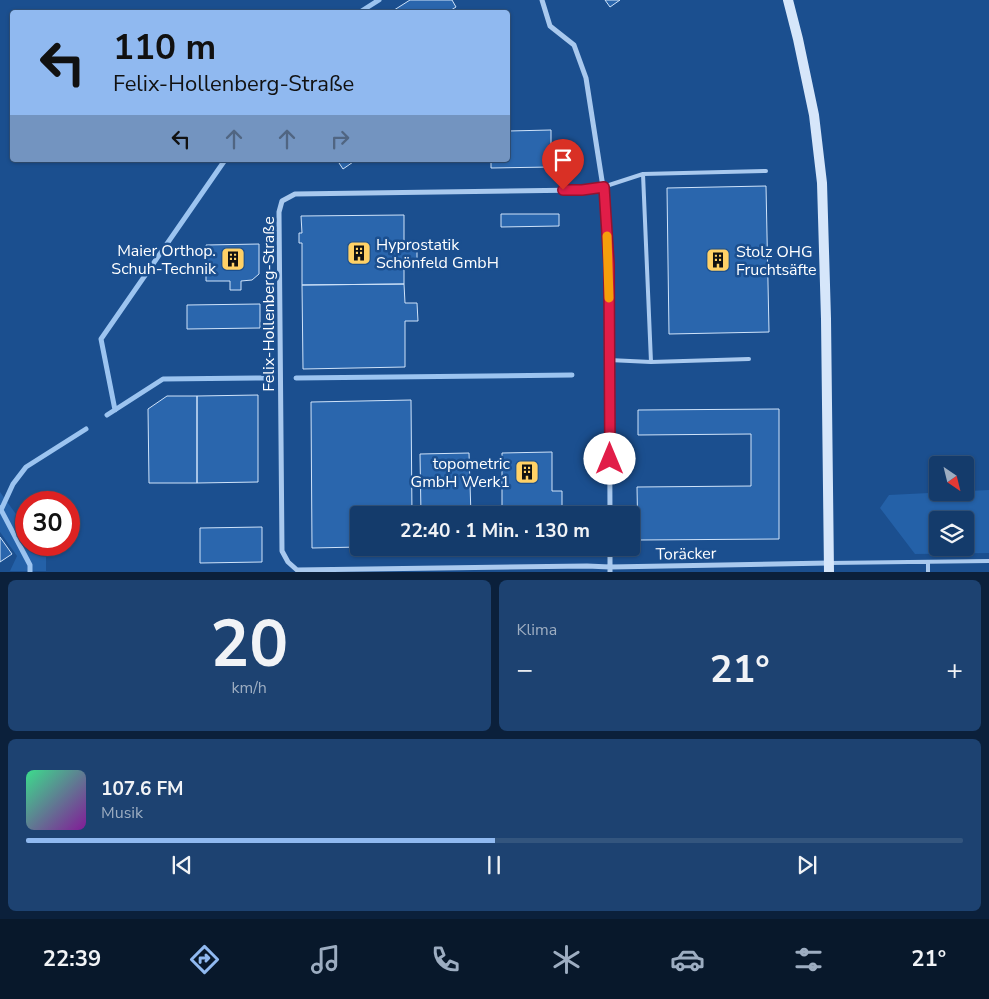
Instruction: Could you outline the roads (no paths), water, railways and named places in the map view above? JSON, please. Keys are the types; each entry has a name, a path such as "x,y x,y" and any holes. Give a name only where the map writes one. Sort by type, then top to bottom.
{"main road":[{"path":"788,0 814,115 822,183 829,567"}],"street":[{"path":"542,0 550,26 574,45 586,78 604,187 609,264 610,506"},
{"name":"Felix-Hollenberg-Straße","path":"282,551 279,212 282,201 295,194 582,190 604,187"},
{"name":"Toräcker","path":"282,551 288,562 297,570 587,566 610,569 829,567"},
{"path":"610,556 610,569"}],"lane":[{"path":"604,187 643,174 766,171"},
{"path":"643,174 651,362"},
{"path":"609,360 651,362 748,359"},
{"path":"829,567 989,561"},
{"path":"928,562 928,572"}],"waterway":[{"path":"363,10 379,0"},
{"path":"115,410 101,339 224,162"},
{"path":"296,378 572,375"},
{"path":"107,415 163,379 266,378"},
{"path":"1,510 13,484 26,467 86,429"},
{"path":"0,508 30,565 30,572"}],"place":[{"name":"Hyprostatik Schönfeld GmbH","path":"359,253"},
{"name":"Maier Orthop. Schuh-Technik","path":"233,259"},
{"name":"Stolz OHG Fruchtsäfte","path":"718,260"},
{"name":"topometric GmbH Werk1","path":"527,472"}]}
